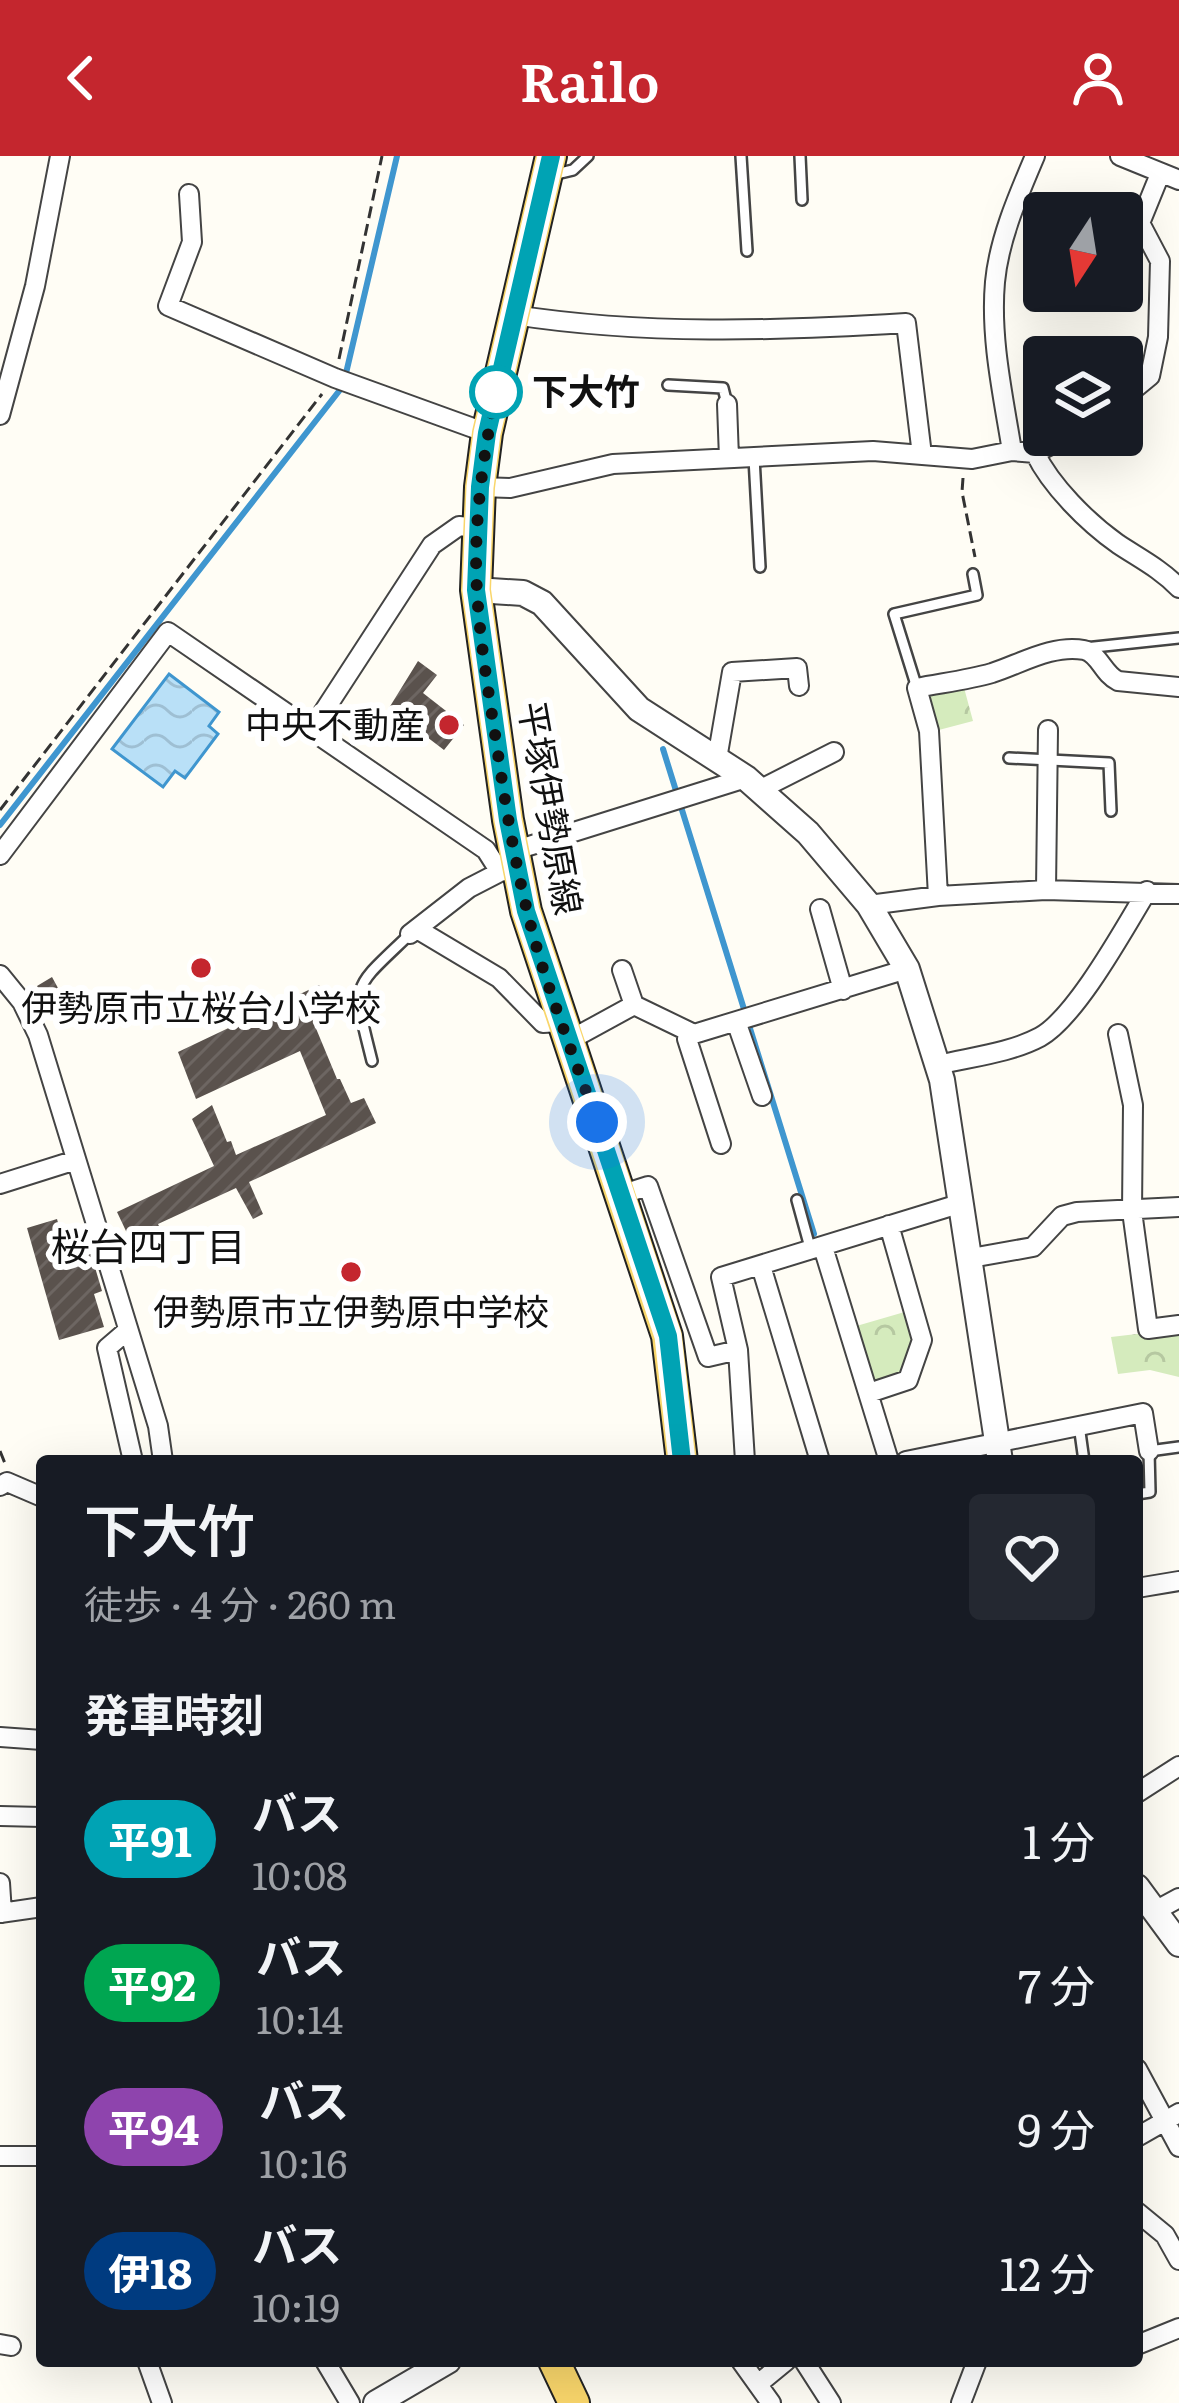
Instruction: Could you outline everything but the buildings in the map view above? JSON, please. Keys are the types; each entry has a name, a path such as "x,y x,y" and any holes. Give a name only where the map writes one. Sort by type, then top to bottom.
{"main road":[{"name":"平塚伊勢原線","path":"549,166 487,433 476,590 510,864 668,1336 681,1455"},
{"path":"557,2367 574,2403"}],"street":[{"path":"0,415 34,286 60,156"},
{"path":"1012,451 994,333 995,278 1014,206 1035,156"},
{"path":"1120,156 1170,177 1140,223 1160,261 1158,338 1150,376 1143,382"},
{"path":"189,194 192,242 168,306 334,378 487,433"},
{"path":"514,315 654,329 906,323 922,455"},
{"path":"1158,338 1179,341"},
{"path":"728,404 729,458"},
{"path":"480,487 510,488 613,464 872,451 965,459 1023,452"},
{"path":"1036,456 1045,473 1111,539 1165,573 1179,588"},
{"path":"311,731 432,545 459,526 478,527"},
{"path":"476,590 524,592 542,603 639,710 752,784 808,833 868,905 907,969 938,1065 999,1450"},
{"path":"0,855 168,632 510,864"},
{"path":"938,896 929,731 917,688 1020,670 1079,649 1091,652 1109,677 1118,681 1179,687"},
{"path":"717,759 732,672 798,672"},
{"path":"1046,890 1048,730"},
{"path":"834,752 510,864 469,888 413,932 499,978 543,1023 564,1031 634,1006 694,1034 907,969"},
{"path":"868,905 1046,890 1179,895"},
{"path":"938,1065 1020,1045 1056,1025 1147,891"},
{"path":"820,909 843,990"},
{"path":"622,970 634,1006"},
{"path":"0,975 22,1002 38,1035 158,1426 162,1455"},
{"path":"736,1024 762,1096"},
{"path":"689,1032 687,1039 721,1144"},
{"path":"1118,1034 1133,1105 1132,1211 1148,1329 1179,1325"},
{"path":"0,1184 76,1160"},
{"path":"623,1194 648,1186 708,1357 738,1350"},
{"path":"745,1455 738,1350 721,1277 962,1203"},
{"path":"970,1258 1033,1246 1062,1216 1077,1212 1179,1207"},
{"path":"868,1394 908,1380 922,1340 889,1226"},
{"path":"817,1249 888,1455"},
{"path":"760,1266 818,1455"},
{"path":"128,1330 107,1348 132,1455"},
{"path":"957,1455 999,1450 1078,1424 1143,1414 1149,1451"},
{"path":"0,1486 7,1482 36,1494"},
{"path":"1143,1587 1179,1581"},
{"path":"0,1737 36,1740"},
{"path":"1143,1788 1179,1766"},
{"path":"0,1816 36,1817"},
{"path":"0,1882 1,1913 36,1908"},
{"path":"1143,1895 1179,1944"},
{"path":"1155,1911 1179,1898"},
{"path":"1143,2077 1172,2117 1179,2147"},
{"path":"1143,2134 1172,2117"},
{"path":"0,2156 36,2156"},
{"path":"1143,2217 1165,2236 1179,2260"},
{"path":"1143,2343 1179,2328"},
{"path":"149,2367 162,2403"},
{"path":"329,2367 350,2403"},
{"path":"376,2403 438,2367"},
{"path":"745,2367 771,2403"},
{"path":"758,2384 779,2367"},
{"path":"808,2367 831,2403"},
{"path":"961,2403 975,2367"}],"lane":[{"path":"549,166 573,170 588,156"},
{"path":"741,156 747,251"},
{"path":"802,200 804,158"},
{"path":"668,385 724,388 728,404"},
{"path":"754,457 760,567"},
{"path":"974,574 984,611"},
{"path":"917,688 894,614 977,595"},
{"path":"1079,649 1179,638"},
{"path":"1009,758 1109,763 1112,811"},
{"path":"372,1061 357,1002 360,982 413,932"},
{"path":"796,1200 817,1249"},
{"path":"1078,1424 1083,1455"},
{"path":"1143,1493 1150,1492 1149,1451 1179,1447"}],"path":[{"path":"0,810 334,378 382,156"},
{"path":"965,459 962,492 973,533 974,574"}],"green space":[{"path":"963,684 973,721 935,731 926,695"},
{"path":"908,1311 917,1337 904,1376 869,1382 853,1327"},
{"path":"1179,1329 1179,1377 1150,1370 1118,1374 1111,1337"}],"water":[{"path":"169,674 219,712 209,726 218,734 185,778 175,771 163,787 112,749"}],"waterway":[{"path":"0,825 343,386 397,156"},
{"path":"663,749 814,1234"}],"bus line":[{"name":"平91","path":"551,156 487,433 476,590 508,820 526,911 668,1336 681,1455"}],"place":[{"name":"下大竹","path":"496,392"},
{"name":"中央不動産","path":"449,725"},
{"name":"伊勢原市立桜台小学校","path":"201,968"},
{"name":"伊勢原市立伊勢原中学校","path":"351,1272"}],"district":[{"name":"桜台四丁目","path":"148,1247"}],"route":[{"path":"496,392 478,527 476,590 485,665 526,911 597,1122"}]}
